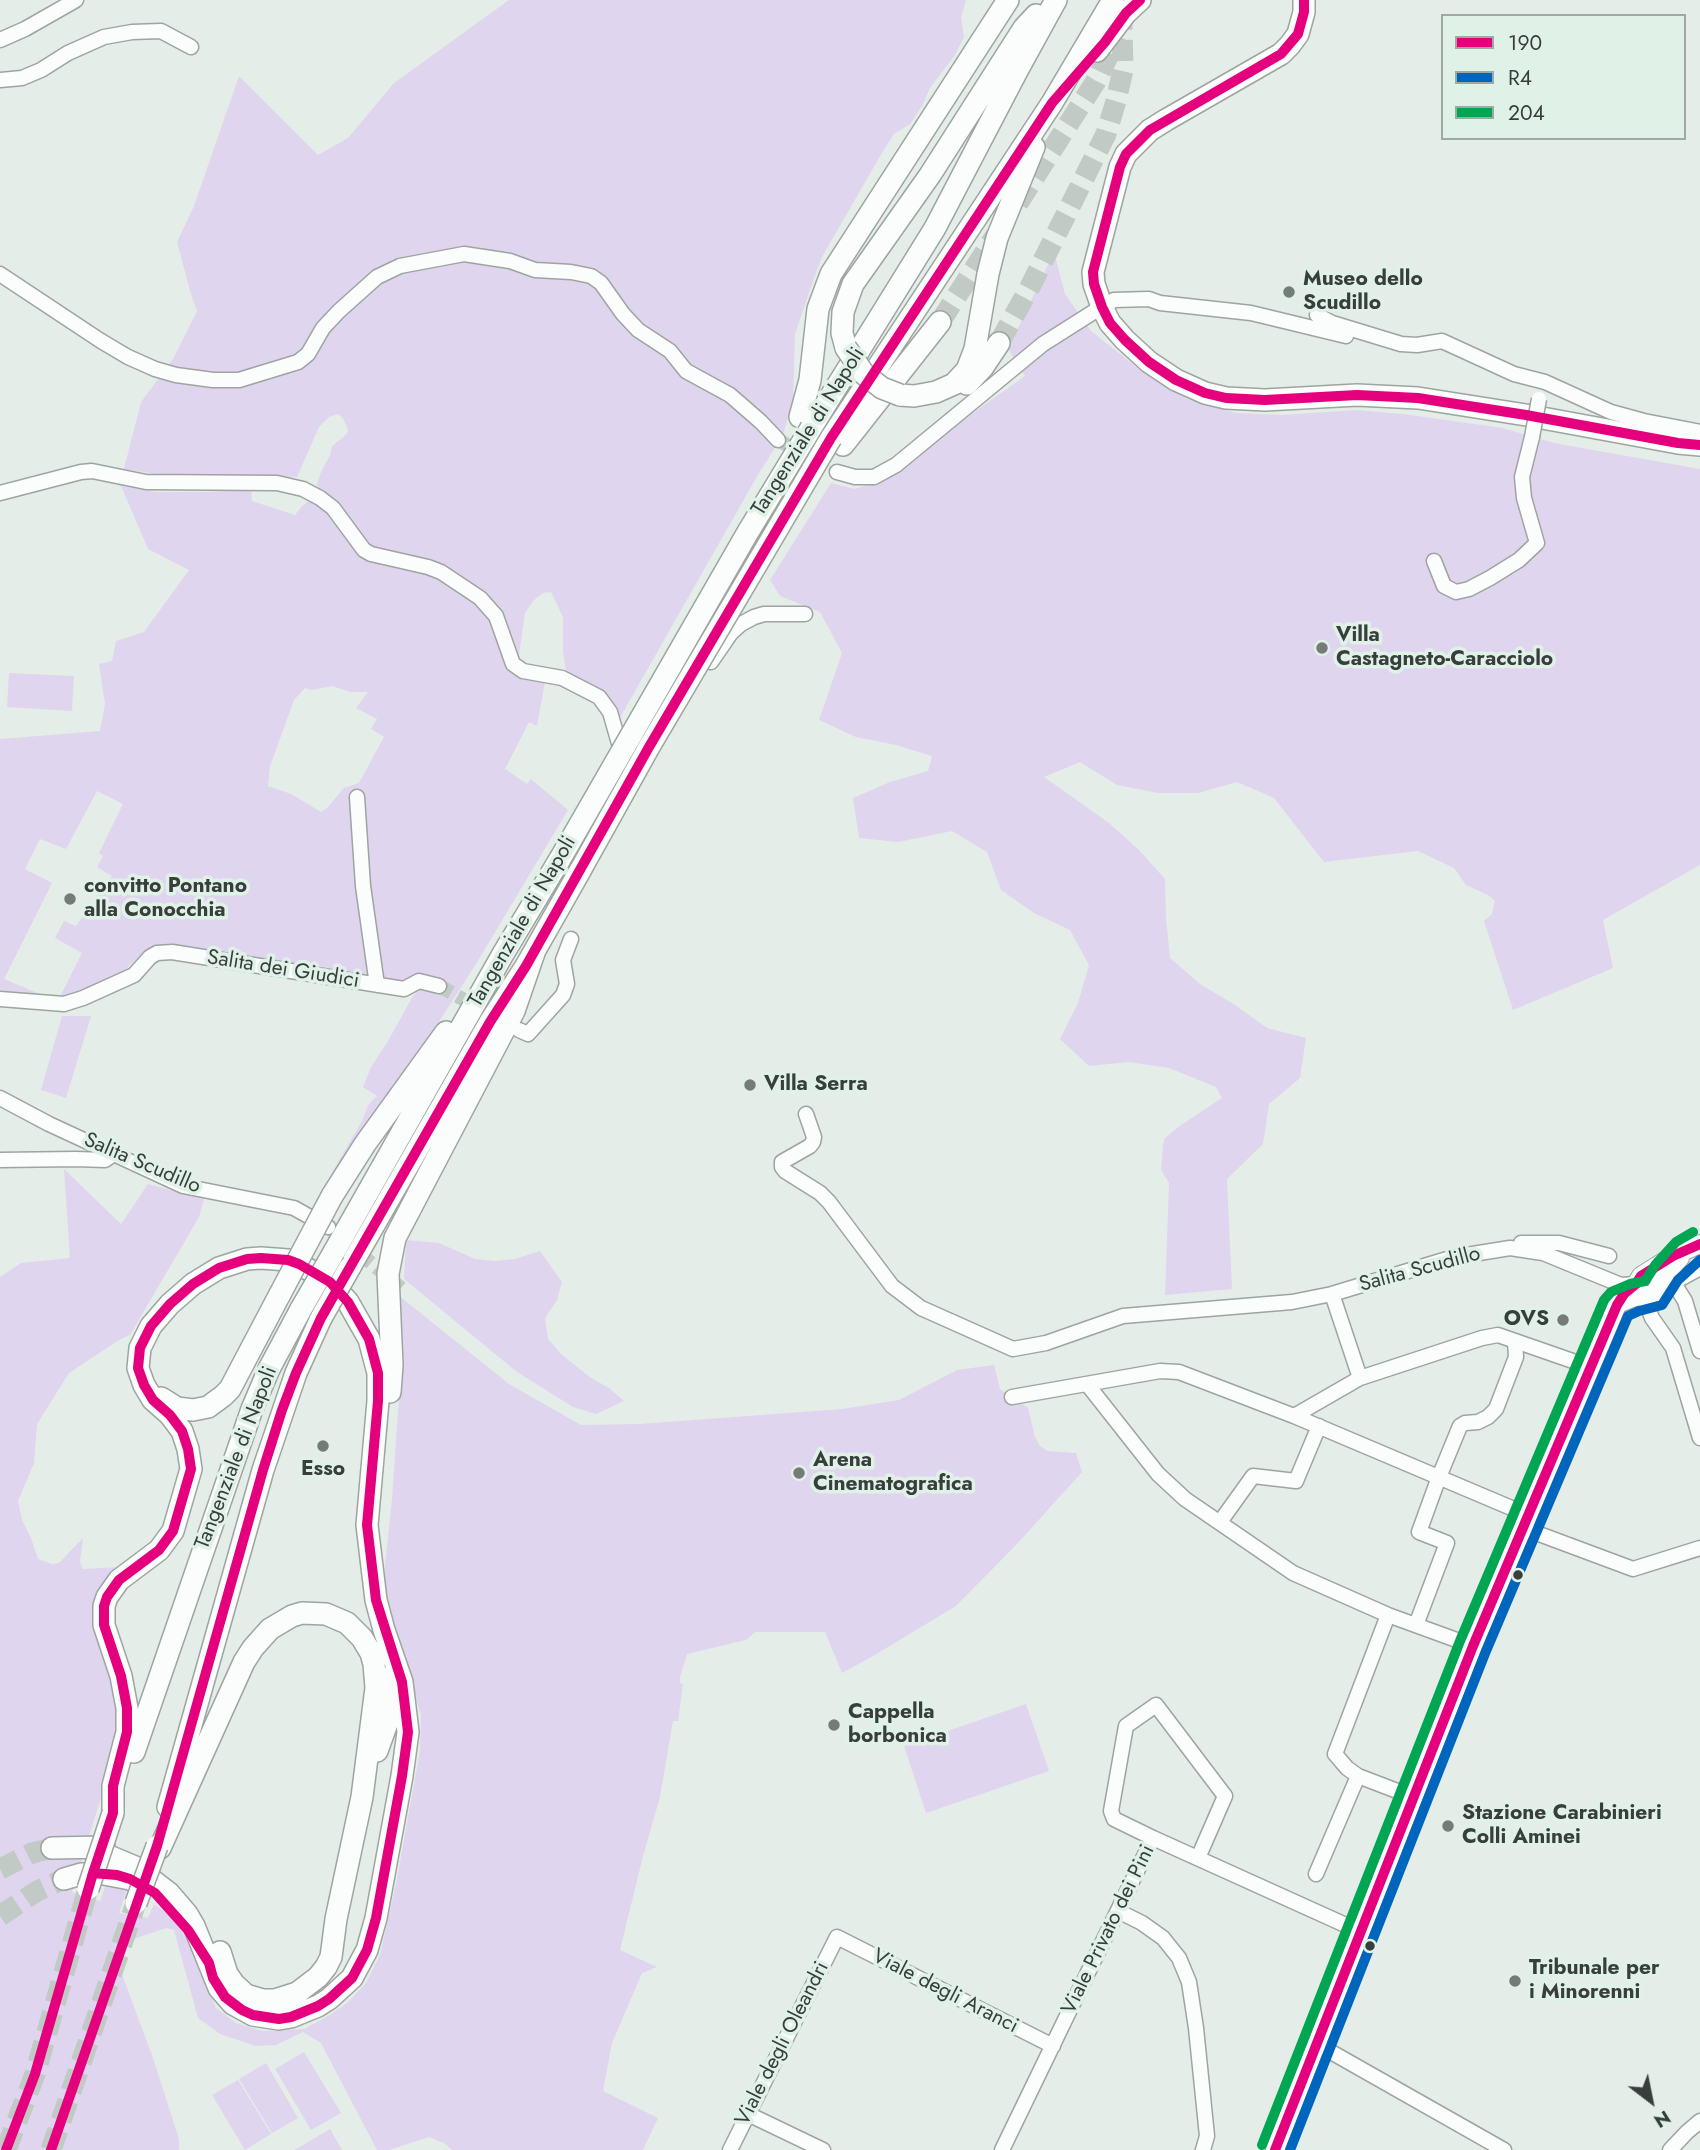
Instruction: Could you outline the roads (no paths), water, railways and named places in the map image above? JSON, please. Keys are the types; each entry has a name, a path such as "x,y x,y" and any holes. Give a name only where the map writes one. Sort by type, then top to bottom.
{"highway":[{"path":"806,422 818,309 831,274 1008,0"},
{"path":"999,344 972,379 952,394 920,400 882,388 864,374 846,348 839,332 836,313 840,291 846,278 996,47 1008,20 1013,0"},
{"path":"846,348 842,333 843,312 853,284 930,175 1024,28 1048,0"},
{"name":"Tangenziale di Napoli","path":"88,1889 247,1422 269,1369 503,954 748,532 806,422 935,228 1056,0"},
{"name":"Tangenziale di Napoli","path":"158,1847 266,1458 296,1373 321,1318 773,535 837,441 1052,103 1114,0"},
{"path":"900,395 914,396 936,392 954,384 967,370 975,349 997,239 1052,103 1105,42 1126,13 1140,0"},
{"path":"1304,0 1298,34 1281,54 1158,125 1136,142 1126,154 1120,167 1093,272 1102,307 1110,323 1125,340 1149,362 1176,380 1205,393 1226,398 1265,400 1357,394 1418,398 1700,445"},
{"path":"837,441 940,322"},
{"path":"376,1600 377,1545 392,1365 388,1287 391,1250 408,1211 514,1011 535,950"},
{"path":"362,1797 390,1715 392,1692 388,1667 370,1615 361,1556 360,1516 371,1397 367,1355 355,1327 328,1291 307,1277 292,1270 275,1266 246,1267 211,1281 177,1307 150,1344 146,1360 151,1384 157,1393 177,1408 200,1410 216,1403 230,1390 280,1294 332,1196 365,1144 503,954"},
{"path":"92,1849 135,1867 169,1893 194,1926 219,1988 233,2004 253,2015 279,2019 303,2014 329,1999 352,1978 367,1951 376,1918 407,1748 407,1719 402,1682 376,1600 367,1525 379,1384 377,1363 364,1326 348,1302 331,1282 299,1264 276,1258 261,1258 219,1268 193,1284 170,1304 144,1339 138,1358 141,1377 148,1393 177,1422 182,1431 191,1469 173,1531 159,1549 118,1580 104,1606 106,1632 121,1676 127,1707 127,1732 113,1786 113,1813"},
{"path":"52,1848 104,1847 144,1859 165,1871 186,1891 203,1915 234,1984 253,1998 275,2000 297,1993 308,1985 326,1967 331,1957 336,1919 362,1797 376,1688 371,1653 362,1638 347,1623 326,1614 302,1613 270,1629 253,1648 158,1847 146,1878 136,1902"},
{"path":"185,1748 215,1684"},
{"path":"64,1879 81,1874 104,1874 130,1879 144,1886 180,1919 209,1963"}],"main road":[{"path":"1275,2150 1473,1646 1617,1305 1624,1294 1654,1284 1673,1256 1693,1248"}],"street":[{"path":"0,40 76,0"},
{"path":"0,80 22,78 68,53 104,37 123,33 161,31 191,47"},
{"path":"0,274 128,358 176,375 213,380 239,380 298,362 308,354 323,328 339,311 377,277 400,266 464,254 510,261 535,270 591,276 601,283 638,330 670,351 686,371 736,400 778,440"},
{"path":"1109,303 1114,300 1149,299 1160,303 1251,313 1301,327 1395,346 1442,341 1514,374 1545,382 1611,412 1700,432"},
{"path":"837,472 855,477 874,477 896,465 1043,344 1095,311"},
{"path":"1317,314 1332,323 1401,344 1417,345"},
{"path":"1434,561 1444,586 1456,592 1469,589 1490,578 1519,560 1537,543 1524,498 1522,477 1545,382"},
{"path":"0,493 92,471 146,482 277,483 303,489 332,508 364,550 441,572 481,598 496,616 513,664 523,671 562,678 599,696 610,712 620,747 627,754 639,758 648,756 662,745 718,649 741,624 764,614 805,614"},
{"path":"357,797 363,886 377,985"},
{"path":"519,1030 528,1034 563,995 566,984 563,960 571,939"},
{"name":"Salita dei Giudici","path":"0,999 64,1004 134,975 157,953 172,952 404,989 419,981 439,986"},
{"name":"Salita Scudillo","path":"0,1098 49,1124 183,1186 294,1208 328,1227"},
{"name":"Salita Scudillo","path":"806,1114 814,1137 813,1142 782,1162 785,1171 829,1202 892,1286 921,1308 1013,1349 1046,1343 1123,1316 1292,1302 1332,1294 1454,1257 1510,1248 1543,1253 1621,1285 1654,1284"},
{"path":"0,1160 105,1160 114,1154"},
{"path":"1510,1248 1522,1242 1559,1243 1609,1256"},
{"path":"1654,1284 1700,1268"},
{"path":"1654,1284 1685,1301 1700,1351"},
{"path":"1654,1284 1652,1318 1673,1348 1700,1437"},
{"path":"1332,1294 1360,1378"},
{"path":"1294,1416 1360,1378 1498,1335 1590,1367"},
{"path":"1416,1625 1447,1543 1419,1532 1438,1477 1460,1426 1488,1418 1496,1409 1516,1357 1515,1342"},
{"path":"1012,1396 1160,1371 1179,1372 1319,1426 1438,1477 1525,1522 1633,1569 1700,1548"},
{"path":"1102,1402 1108,1380"},
{"path":"1087,1384 1158,1474 1185,1499 1293,1573 1388,1615 1473,1646"},
{"path":"1220,1522 1252,1476 1296,1480 1319,1426"},
{"path":"1388,1615 1335,1754 1347,1768 1359,1776 1413,1797"},
{"path":"1153,1838 1114,1819 1111,1811 1126,1726 1156,1704 1225,1796 1198,1858"},
{"path":"1316,1874 1359,1776"},
{"name":"Viale Privato dei Pini","path":"1002,2150 1153,1838 1361,1931"},
{"path":"1118,1910 1163,1938 1179,1958 1189,1982 1207,2136 1203,2150"},
{"name":"Viale degli Aranci","path":"837,1937 1052,2046"},
{"name":"Viale degli Oleandri","path":"730,2150 837,1937"},
{"path":"1317,2043 1504,2150"},
{"path":"748,2114 823,2150"},
{"path":"1670,2150 1700,2121"}],"tunnel":[{"path":"999,343 1106,134 1123,70 1122,27 1117,7"},
{"path":"1018,203 1096,81 1118,36"},
{"path":"940,322 996,235"},
{"path":"778,440 837,472"},
{"path":"439,986 481,1009"},
{"path":"328,1227 401,1288"},
{"path":"0,1869 32,1853 52,1848"},
{"path":"0,1916 37,1891 64,1879"},
{"path":"6,2150 35,2074 88,1889"},
{"path":"51,2150 136,1903"}],"place":[{"name":"Museo dello Scudillo","path":"1289,292"},
{"name":"Villa Castagneto-Caracciolo","path":"1322,648"},
{"name":"convitto Pontano alla Conocchia","path":"70,899"},
{"name":"Villa Serra","path":"750,1085"},
{"name":"OVS","path":"1563,1320"},
{"name":"Esso","path":"323,1446"},
{"name":"Arena Cinematografica","path":"799,1473"},
{"name":"Cappella borbonica","path":"834,1725"},
{"name":"Stazione Carabinieri Colli Aminei","path":"1448,1826"},
{"name":"Tribunale per i Minorenni","path":"1515,1981"}]}
